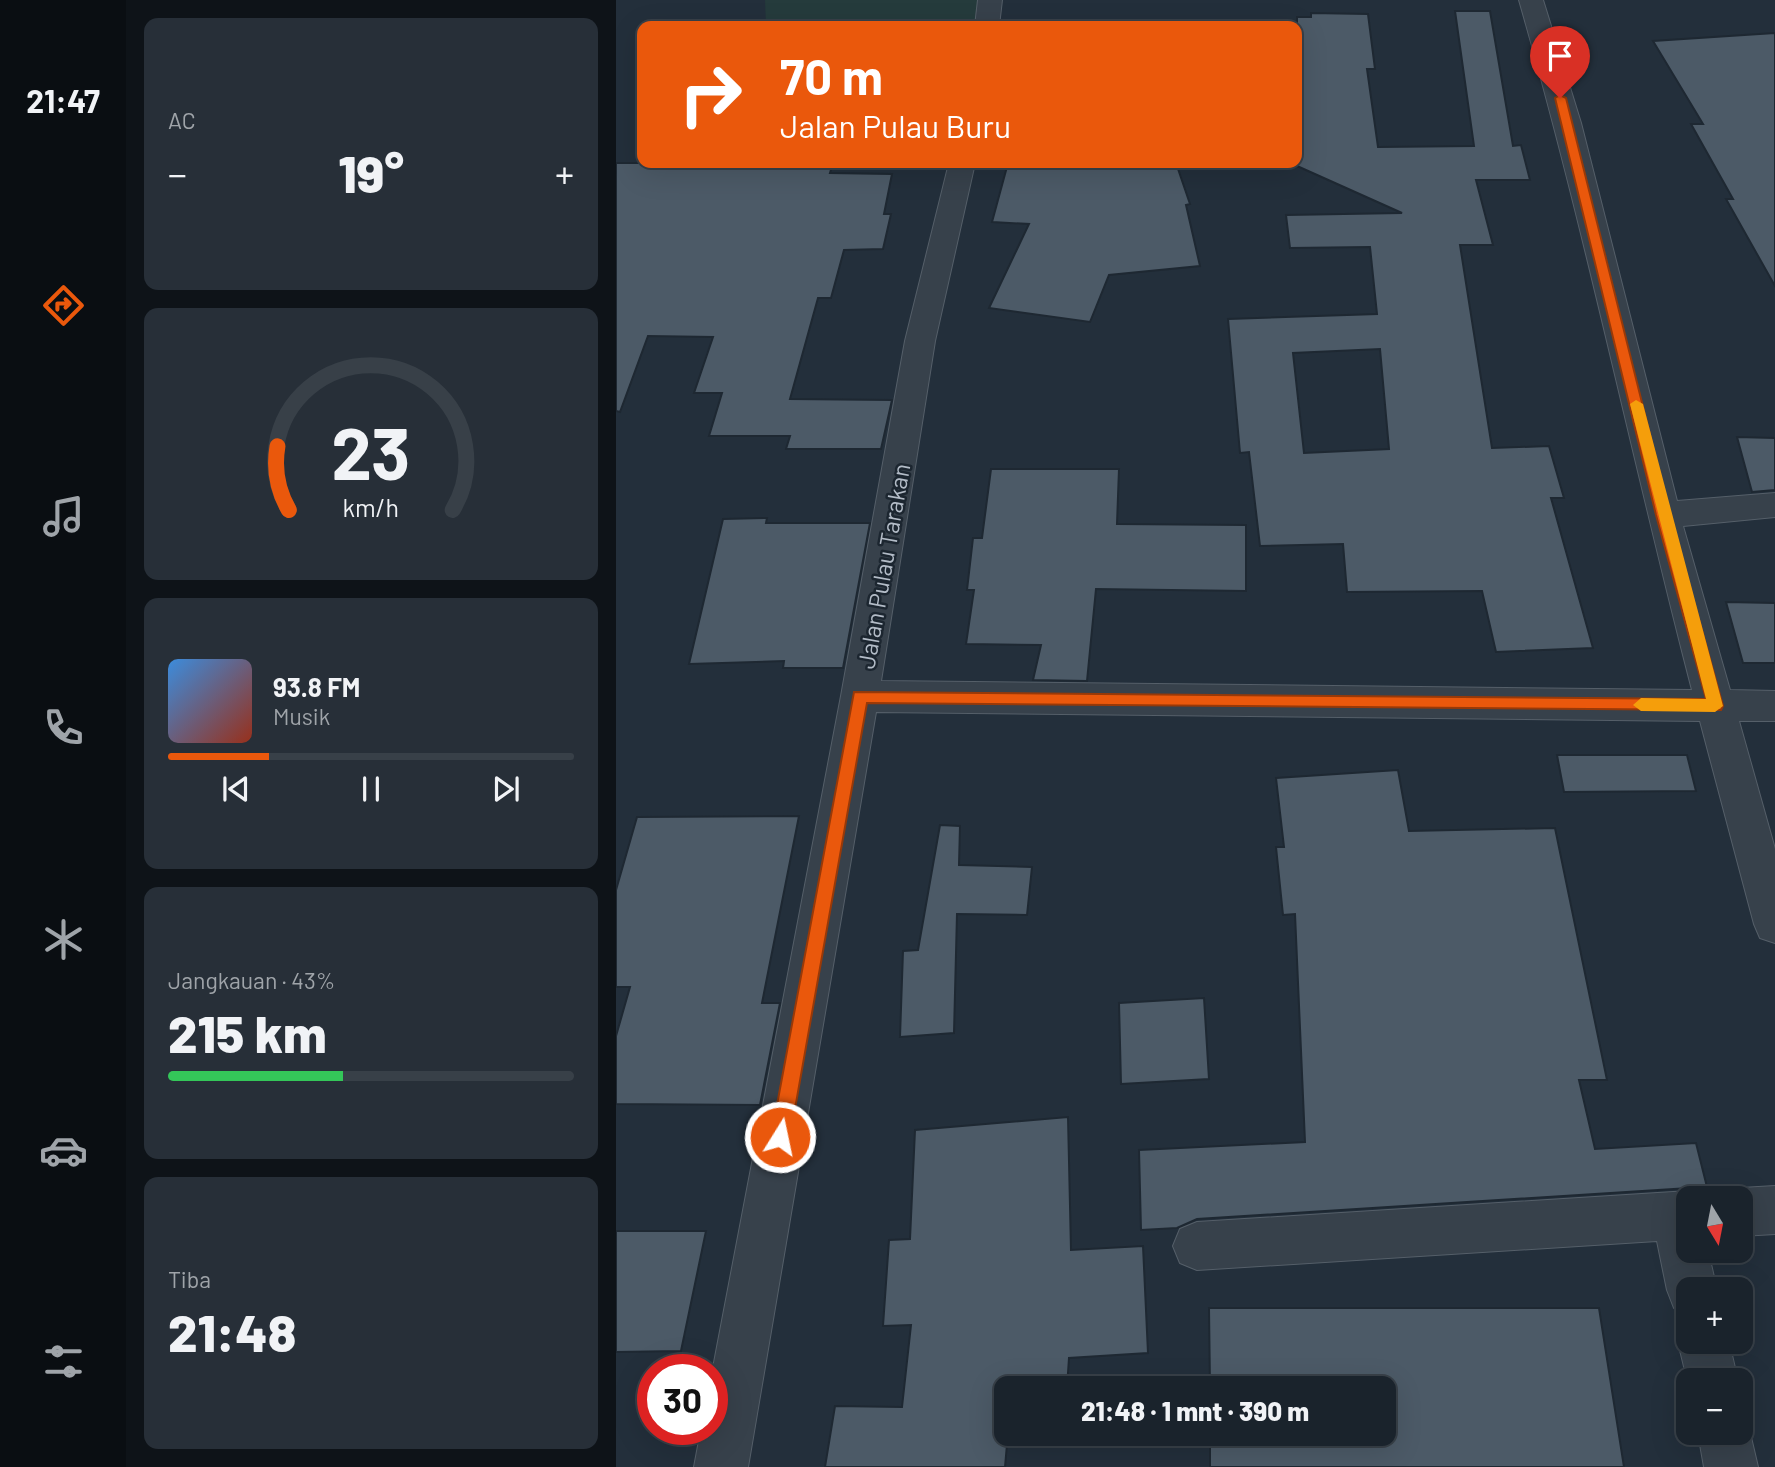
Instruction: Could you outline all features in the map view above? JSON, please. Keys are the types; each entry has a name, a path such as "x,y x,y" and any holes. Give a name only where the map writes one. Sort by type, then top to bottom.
{"street":[{"path":"988,21 990,0"},
{"path":"1531,0 1568,123 1663,515 1775,924"},
{"name":"Jalan Pulau Tarakan","path":"721,1467 860,696 920,341 961,168"},
{"path":"1663,515 1775,505"},
{"path":"860,696 1775,706"},
{"path":"1754,1211 1775,1210"},
{"path":"1197,1246 1676,1215"},
{"path":"1726,1445 1731,1467"}],"green space":[{"path":"765,0 981,0 977,21 766,21"}],"building":[{"path":"1455,11 1490,11 1513,146 1521,145 1530,180 1476,180 1493,245 1460,245 1492,448 1549,446 1564,498 1551,498 1593,648 1496,652 1482,591 1347,592 1343,544 1260,546 1249,452 1240,453 1228,319 1377,314 1370,247 1290,248 1286,215 1402,213 1301,168 1302,21 1297,21 1297,17 1311,17 1311,13 1368,14 1375,69 1367,69 1378,147 1474,146","holes":["1380,349 1389,449 1304,453 1293,353"]},
{"path":"1775,33 1775,286 1726,199 1733,199 1691,124 1703,124 1653,41"},
{"path":"616,163 637,163 637,168 832,168 830,173 892,174 884,214 891,214 883,249 844,250 831,298 818,298 790,399 892,400 881,449 786,449 790,436 709,436 722,393 694,393 713,337 648,336 620,412 616,411"},
{"path":"1007,168 1178,168 1190,204 1186,205 1200,266 1109,275 1090,322 989,308 1029,224 992,222"},
{"path":"1737,437 1775,438 1775,490 1752,492"},
{"path":"991,469 1119,469 1117,524 1246,525 1246,591 1096,589 1087,681 1033,680 1041,645 966,644 974,590 967,590 973,538 982,538"},
{"path":"767,518 766,523 870,523 843,668 783,668 784,661 689,664 723,519"},
{"path":"1726,602 1775,603 1775,663 1743,663"},
{"path":"1557,755 1687,755 1696,791 1564,792"},
{"path":"1398,770 1409,831 1555,828 1607,1080 1579,1080 1595,1149 1696,1143 1707,1186 1197,1219 1177,1228 1141,1230 1139,1150 1305,1142 1295,914 1283,915 1276,847 1284,847 1276,778"},
{"path":"799,816 762,1003 780,1003 760,1105 616,1104 616,1036 630,987 616,987 616,890 637,817"},
{"path":"940,825 960,826 959,865 1032,867 1027,915 957,914 954,1033 900,1037 903,951 918,950"},
{"path":"1204,998 1209,1079 1121,1084 1119,1003"},
{"path":"1068,1117 1071,1250 1143,1246 1148,1353 1069,1358 1068,1376 994,1376 994,1446 1007,1446 1005,1467 825,1467 835,1406 902,1407 911,1325 883,1326 889,1240 910,1239 915,1130"},
{"path":"616,1231 706,1231 681,1351 616,1352"},
{"path":"1209,1308 1599,1308 1624,1467 1210,1467 1210,1446 1396,1446 1396,1376 1210,1376"}],"slow traffic":[{"path":"1636,404 1715,706 1641,705"}],"route":[{"path":"780,1137 860,696 1715,706 1663,515 1560,98"}]}
